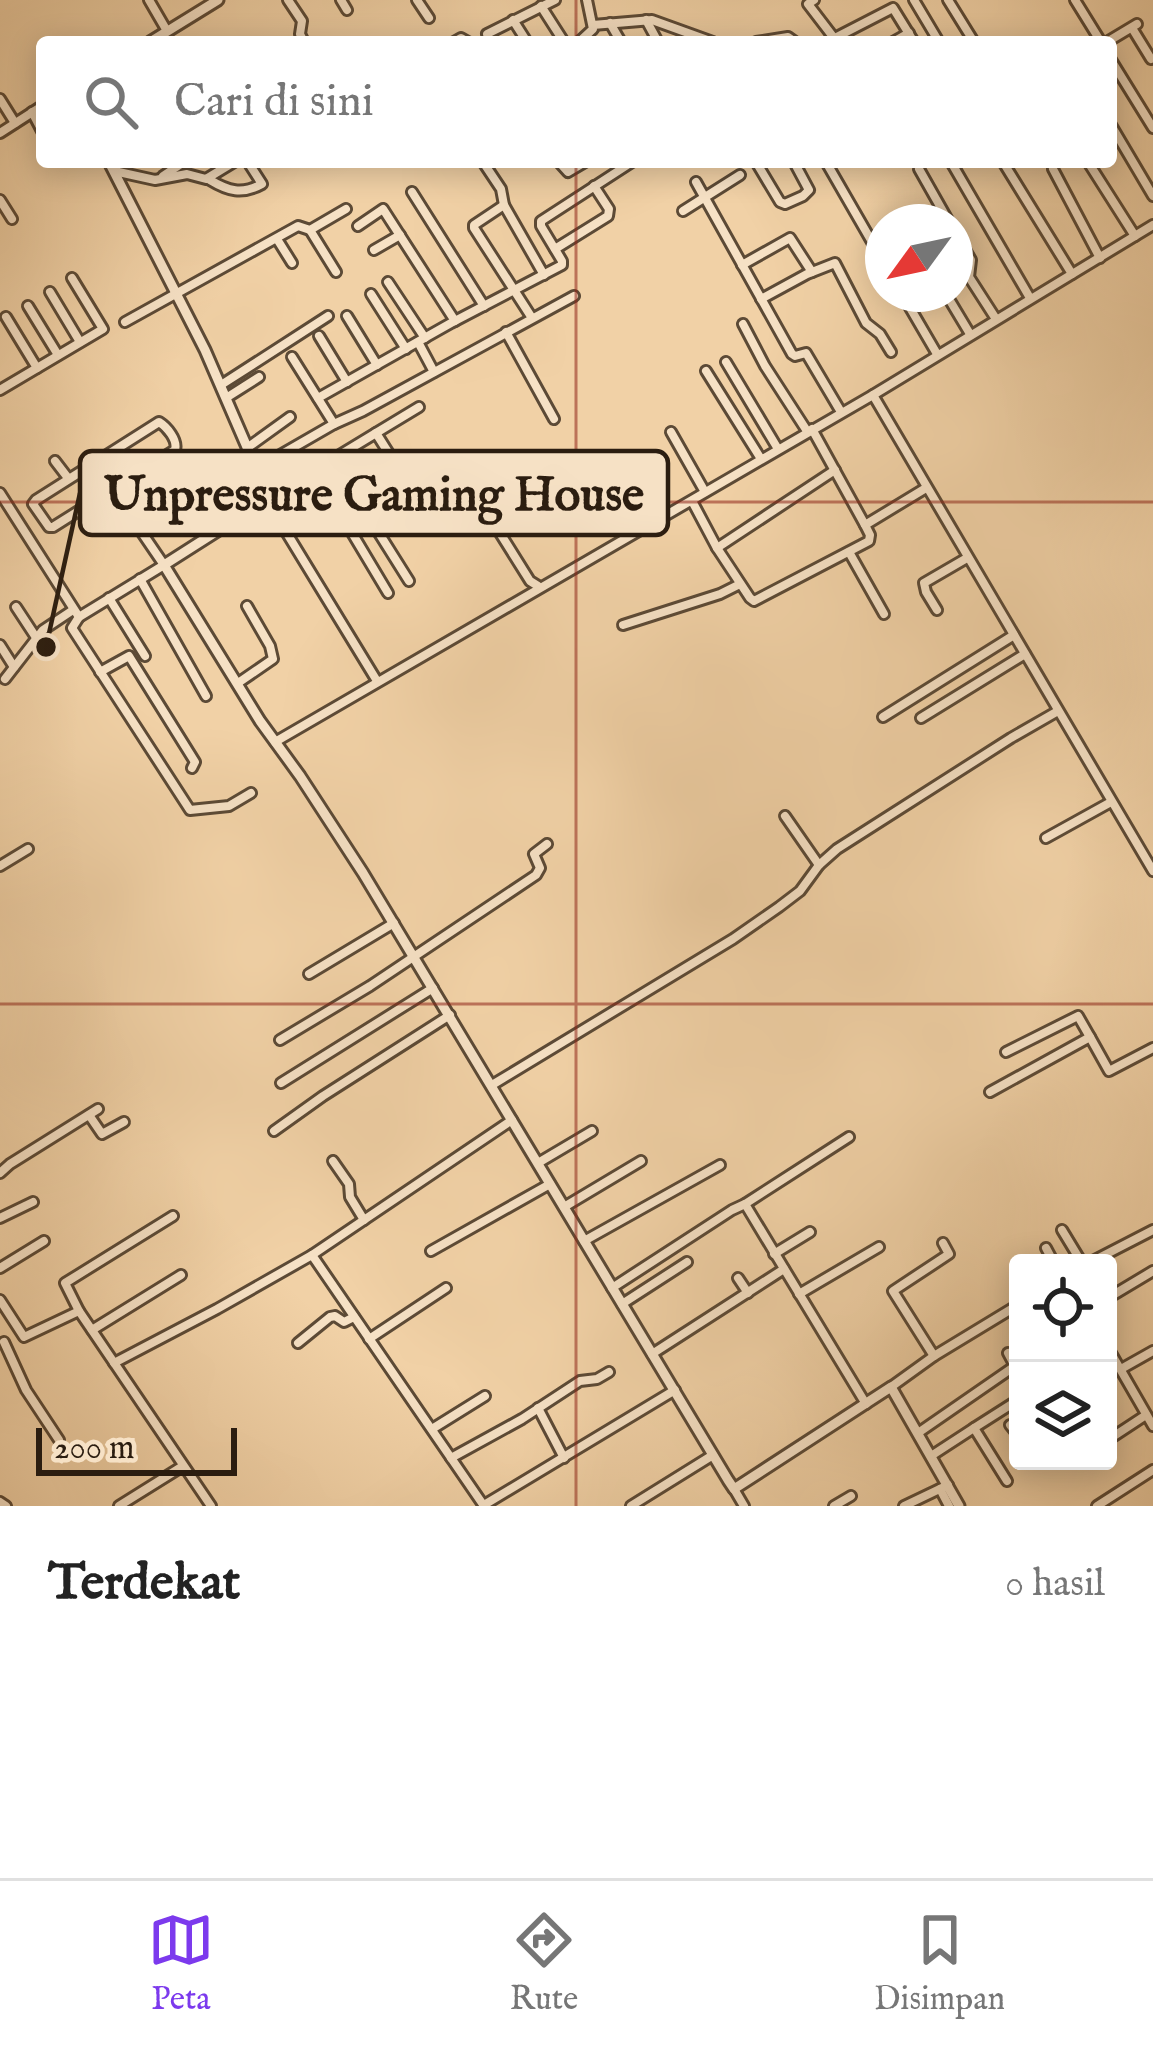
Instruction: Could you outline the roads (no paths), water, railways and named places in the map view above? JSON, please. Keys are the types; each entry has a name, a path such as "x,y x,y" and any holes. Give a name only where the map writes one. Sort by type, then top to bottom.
{"street":[{"path":"149,0 167,31"},
{"path":"159,36 218,0"},
{"path":"288,0 302,21 301,36"},
{"path":"340,0 347,10"},
{"path":"417,0 429,18"},
{"path":"488,36 555,0"},
{"path":"587,0 593,25 588,36"},
{"path":"914,0 935,36"},
{"path":"968,0 950,4 970,36"},
{"path":"1075,0 1100,36"},
{"path":"809,1 832,36"},
{"path":"542,6 560,36"},
{"path":"842,36 893,8 910,36"},
{"path":"513,20 523,36"},
{"path":"593,25 646,20 698,36"},
{"path":"646,20 655,36"},
{"path":"610,23 618,36"},
{"path":"1116,36 1135,26 1151,59"},
{"path":"678,28 680,36"},
{"path":"1117,73 1153,128"},
{"path":"0,99 7,128"},
{"path":"7,128 36,110"},
{"path":"32,112 36,120"},
{"path":"0,119 7,128"},
{"path":"1117,135 1153,196"},
{"path":"116,175 155,180 175,168"},
{"path":"208,179 225,168"},
{"path":"162,177 187,174 244,192 262,184 252,168"},
{"path":"487,168 544,275"},
{"path":"318,398 563,263 541,220 622,168"},
{"path":"763,168 785,205 809,190 797,168"},
{"path":"829,168 865,230"},
{"path":"954,168 1030,298"},
{"path":"1007,168 1072,274"},
{"path":"1092,168 1135,236"},
{"path":"919,169 939,204"},
{"path":"1053,169 1100,258"},
{"path":"116,175 226,398 267,499 376,681"},
{"path":"683,211 740,175"},
{"path":"696,182 792,354 806,353 841,412"},
{"path":"555,249 608,215 594,186"},
{"path":"412,192 484,306"},
{"path":"0,200 12,219"},
{"path":"504,205 473,227 532,317"},
{"path":"310,230 346,209"},
{"path":"358,226 383,209 455,321"},
{"path":"275,742 705,493 1153,225"},
{"path":"124,322 298,226 310,230 336,272"},
{"path":"374,250 400,235"},
{"path":"742,265 790,238 812,272"},
{"path":"277,239 292,263"},
{"path":"761,299 836,263 866,322 891,352"},
{"path":"0,390 104,328 72,278"},
{"path":"388,282 434,372"},
{"path":"973,283 996,319"},
{"path":"50,292 80,342"},
{"path":"371,294 406,349"},
{"path":"256,469 574,296"},
{"path":"28,306 58,355"},
{"path":"912,312 937,354"},
{"path":"957,312 970,334"},
{"path":"220,386 328,316"},
{"path":"346,316 377,365"},
{"path":"6,317 37,368"},
{"path":"692,500 716,548 750,598 757,600 870,540 835,470 765,366 743,324"},
{"path":"506,332 554,419"},
{"path":"320,336 346,382"},
{"path":"292,357 334,424"},
{"path":"726,362 778,449"},
{"path":"706,371 761,459"},
{"path":"226,398 259,376"},
{"path":"873,394 1153,872"},
{"path":"5,679 46,628 109,598 419,407"},
{"path":"247,448 290,417"},
{"path":"159,422 176,444 175,450 52,527 42,518 34,502 159,422"},
{"path":"671,432 705,493"},
{"path":"376,433 421,503"},
{"path":"333,460 409,581"},
{"path":"55,461 68,478"},
{"path":"315,470 388,593"},
{"path":"716,548 835,470"},
{"path":"468,482 530,581 540,587"},
{"path":"866,525 926,488"},
{"path":"0,493 76,614 72,628 190,810 230,806 250,794"},
{"path":"23,530 42,518"},
{"path":"132,518 394,923 744,1506"},
{"path":"849,552 884,614"},
{"path":"937,610 924,583 967,558"},
{"path":"140,579 206,696"},
{"path":"623,625 740,584"},
{"path":"109,598 145,656"},
{"path":"238,683 273,658 247,606"},
{"path":"16,607 37,639"},
{"path":"883,717 1014,634"},
{"path":"0,645 14,667"},
{"path":"922,718 1025,654"},
{"path":"100,671 129,656 195,762 192,768"},
{"path":"492,1085 729,940 796,895 837,849 1058,711"},
{"path":"1046,838 1111,802"},
{"path":"785,816 819,865"},
{"path":"280,1040 536,875 540,868 534,854 547,844"},
{"path":"0,866 28,849"},
{"path":"309,974 394,923"},
{"path":"281,1083 433,988"},
{"path":"274,1131 450,1016"},
{"path":"1006,1052 1078,1016 1107,1070 1153,1048"},
{"path":"990,1091 1090,1037"},
{"path":"0,1174 93,1112 102,1134 124,1122"},
{"path":"114,1363 312,1255 512,1120"},
{"path":"538,1163 592,1131"},
{"path":"612,1288 849,1137"},
{"path":"333,1161 364,1220"},
{"path":"563,1207 641,1161"},
{"path":"584,1241 720,1165"},
{"path":"431,1251 550,1184"},
{"path":"0,1218 33,1202"},
{"path":"745,1204 866,1405"},
{"path":"173,1216 65,1283 79,1311 211,1506"},
{"path":"1062,1230 1079,1254"},
{"path":"774,1254 810,1232"},
{"path":"1105,1254 1152,1233"},
{"path":"0,1268 44,1241"},
{"path":"934,1356 893,1291 950,1254 943,1243"},
{"path":"799,1294 880,1247"},
{"path":"1046,1248 1049,1254"},
{"path":"312,1255 484,1506 674,1390"},
{"path":"622,1304 687,1262"},
{"path":"652,1354 784,1269"},
{"path":"1117,1293 1153,1271"},
{"path":"92,1330 181,1275"},
{"path":"738,1278 748,1293"},
{"path":"369,1339 446,1288"},
{"path":"0,1300 24,1337"},
{"path":"734,1489 1009,1310"},
{"path":"59,1440 2,1342 79,1311"},
{"path":"298,1343 330,1317 345,1322 354,1317"},
{"path":"1121,1370 1153,1351"},
{"path":"1008,1353 1013,1362"},
{"path":"1116,1362 1153,1426"},
{"path":"451,1458 580,1381 609,1372"},
{"path":"919,1433 1009,1373"},
{"path":"891,1387 931,1456 949,1506"},
{"path":"431,1429 485,1396"},
{"path":"1142,1404 1153,1397"},
{"path":"931,1456 1009,1406"},
{"path":"538,1408 564,1458"},
{"path":"1117,1434 1146,1415"},
{"path":"974,1428 1007,1481"},
{"path":"631,1506 712,1456"},
{"path":"119,1506 183,1466"},
{"path":"1096,1506 1153,1470"},
{"path":"907,1505 944,1487"},
{"path":"944,1487 959,1506"},
{"path":"834,1506 851,1496"}],"place":[{"name":"Unpressure Gaming House","path":"46,647"}]}
